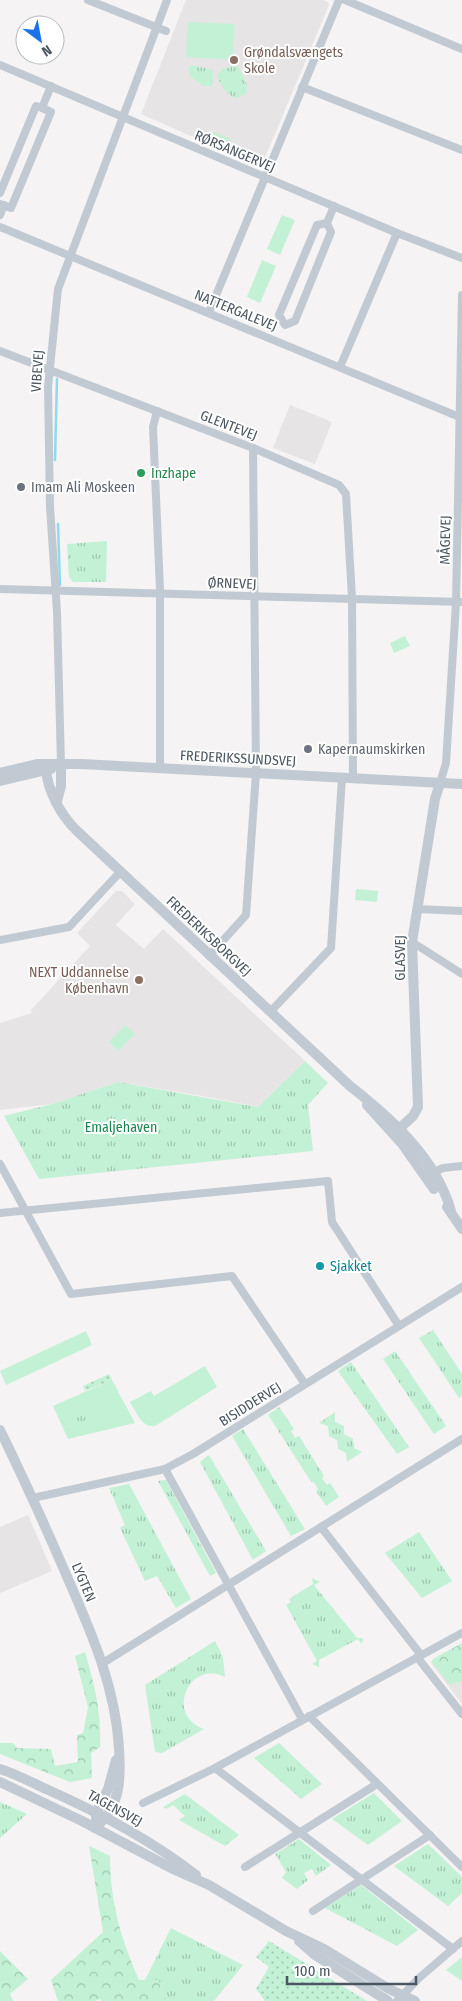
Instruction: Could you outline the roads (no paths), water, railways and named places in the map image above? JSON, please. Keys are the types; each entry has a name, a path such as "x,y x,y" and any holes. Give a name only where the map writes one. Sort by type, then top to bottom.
{"street":[{"path":"88,0 166,31"},
{"name":"VIBEVEJ","path":"62,765 56,590 49,479 49,370 58,289 167,0"},
{"path":"209,312 338,0"},
{"path":"345,0 462,49"},
{"name":"RØRSANGERVEJ","path":"0,65 398,233 462,258"},
{"path":"42,108 52,86"},
{"path":"302,87 462,150"},
{"path":"0,193 36,106 51,112 11,208 2,205 0,215"},
{"path":"327,223 317,225 278,315 285,325 295,321 331,232 327,223 334,206"},
{"name":"NATTERGALEVEJ","path":"0,227 461,417"},
{"path":"340,367 398,233"},
{"name":"MÅGEVEJ","path":"440,783 446,763 459,602 462,295"},
{"name":"GLENTEVEJ","path":"0,351 253,448 339,485 346,494 352,598 347,778 331,948 271,1011"},
{"path":"157,411 153,427 160,592 160,767"},
{"path":"209,956 246,915 256,773 256,596 253,448"},
{"name":"ØRNEVEJ","path":"0,588 459,602"},
{"name":"FREDERIKSSUNDSVEJ","path":"0,773 36,764 160,767 462,784"},
{"path":"0,781 62,765 61,786 57,801"},
{"name":"FREDERIKSBORGVEJ","path":"46,770 47,785 69,823 350,1086 429,1175"},
{"name":"GLASVEJ","path":"400,1128 414,1116 418,1107 412,942 435,799 440,783"},
{"path":"0,940 69,927 121,871"},
{"path":"417,909 462,911"},
{"path":"412,942 462,974"},
{"name":"FREDERIKSBORGVEJ","path":"350,1086 392,1119 400,1128 462,1229"},
{"path":"0,1164 71,1294 232,1276 305,1384"},
{"path":"429,1175 443,1168 462,1166"},
{"path":"0,1213 328,1181 332,1222 399,1326"},
{"name":"BISIDDERVEJ","path":"33,1498 164,1469 194,1454 462,1287"},
{"name":"LYGTEN","path":"0,1430 33,1498 103,1663 116,1717 119,1752 118,1791 107,1818 95,1828"},
{"path":"103,1663 462,1439"},
{"path":"164,1469 306,1718 462,1867"},
{"path":"321,1527 462,1714"},
{"path":"143,1803 215,1768 462,1632"},
{"name":"LYGTEN","path":"95,1828 96,1813 108,1789 119,1752"},
{"path":"215,1768 453,1949"},
{"name":"TAGENSVEJ","path":"0,1769 107,1818 179,1861 209,1885"},
{"name":"TAGENSVEJ","path":"0,1782 95,1828 174,1870 209,1885 286,1931 324,1949 400,1998 415,2001"},
{"path":"245,1867 377,1784"},
{"path":"313,1911 430,1835"},
{"name":"TAGENSVEJ","path":"286,1931 315,1955 388,2001"},
{"path":"400,1998 462,1941"}],"waterway":[{"path":"55,460 57,379"},
{"path":"58,524 60,585"}],"place":[{"name":"Grøndalsvængets Skole","path":"234,60"},
{"name":"Inzhape","path":"141,473"},
{"name":"Imam Ali Moskeen","path":"21,487"},
{"name":"Kapernaumskirken","path":"308,749"},
{"name":"NEXT Uddannelse København","path":"139,980"},
{"name":"Sjakket","path":"320,1266"}],"park label":[{"name":"Emaljehaven","path":"121,1127"}]}
